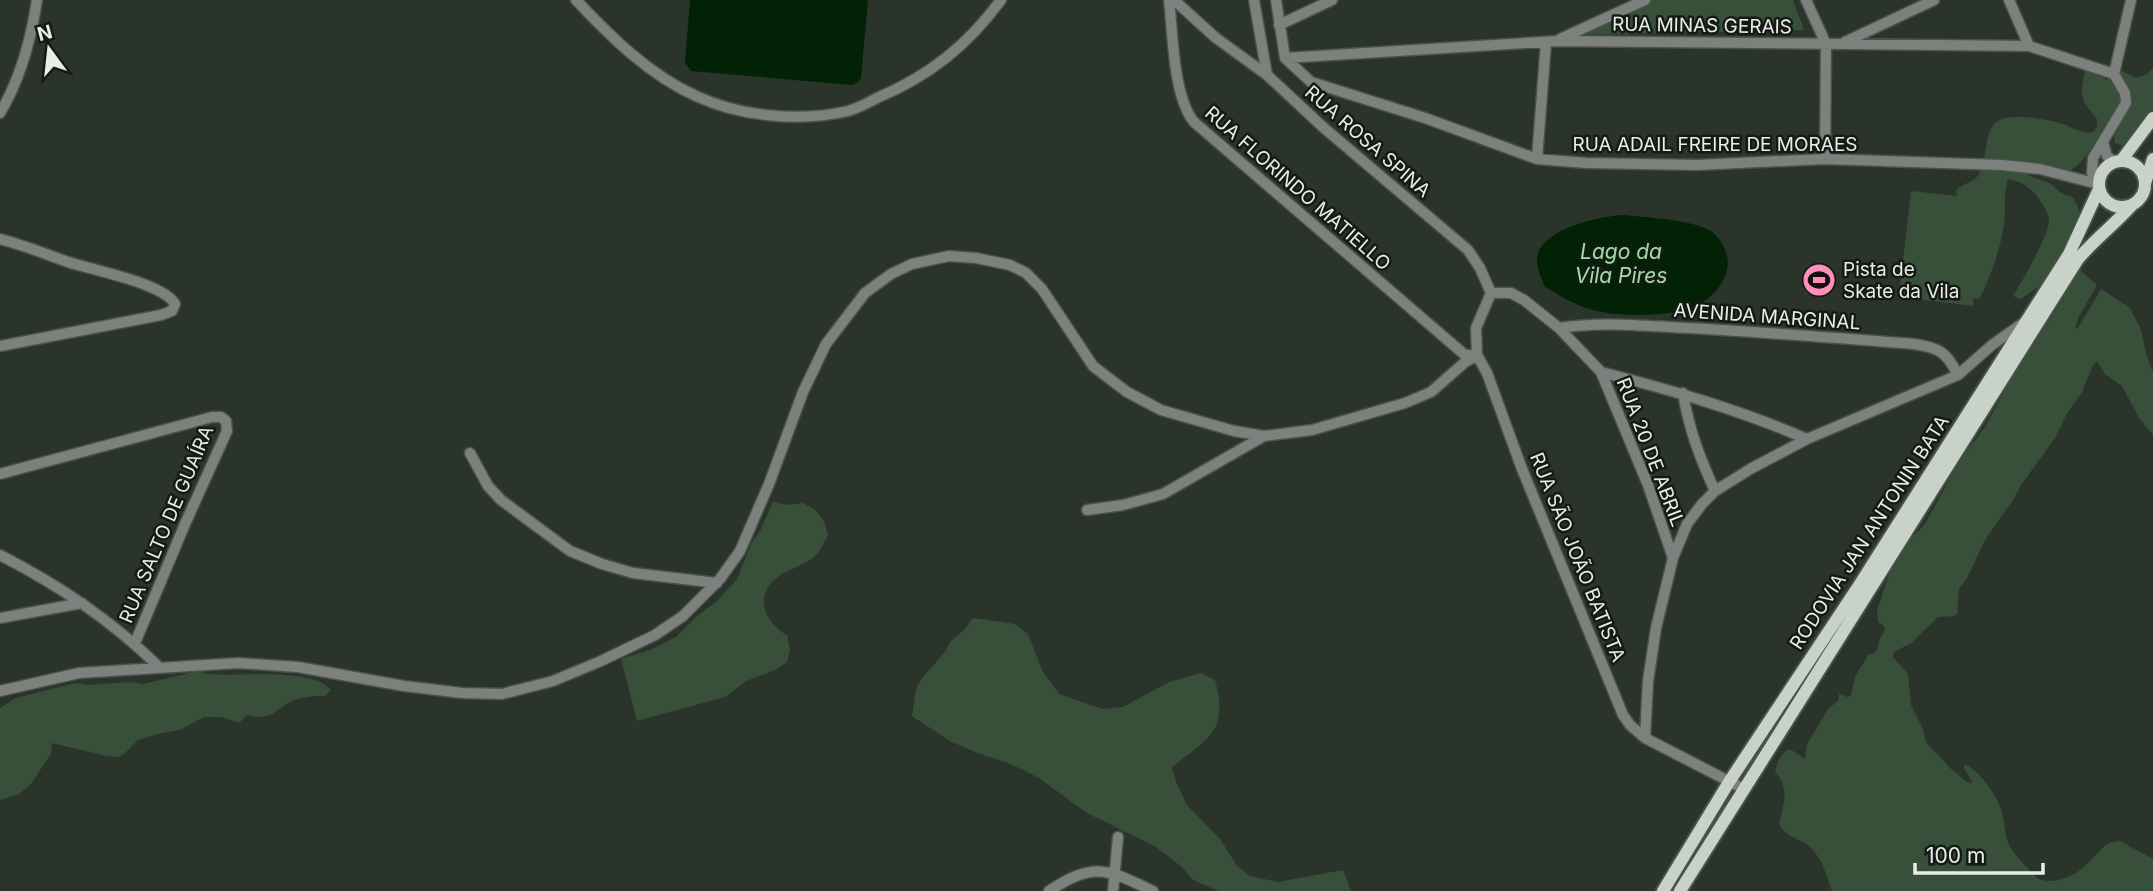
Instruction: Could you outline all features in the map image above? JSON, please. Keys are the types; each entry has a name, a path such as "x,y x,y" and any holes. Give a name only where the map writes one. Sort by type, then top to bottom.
{"main road":[{"name":"RODOVIA JAN ANTONIN BATA","path":"1663,891 1729,782 1860,584 2069,254 2102,171 2118,161 2153,118"},
{"name":"RODOVIA JAN ANTONIN BATA","path":"1680,891 2078,259 2142,195 2153,159"},
{"path":"2118,161 2135,165 2144,176 2145,183"},
{"path":"2099,183 2108,203 2124,207 2132,205"}],"street":[{"path":"0,113 14,89 26,53 37,0"},
{"path":"576,0 634,55 667,81 697,97 769,115 814,116 850,110 915,81 968,38 1001,0"},
{"name":"RUA FLORINDO MATIELLO","path":"1169,0 1179,86 1183,105 1194,122 1465,355 1477,355"},
{"name":"RUA ROSA SPINA","path":"1174,0 1216,38 1266,75 1468,250 1491,293"},
{"path":"1254,0 1266,75"},
{"path":"1276,0 1285,58"},
{"path":"1279,25 1332,0"},
{"path":"1537,159 1551,41 1645,0"},
{"path":"1806,0 1826,44 1825,159"},
{"path":"1842,44 1934,0"},
{"path":"2009,0 2029,46"},
{"path":"2099,183 2092,173 2091,164 2126,103 2125,93 2114,74 2131,0"},
{"name":"RUA MINAS GERAIS","path":"1285,58 1551,41 2029,46 2114,74"},
{"name":"RUA ADAIL FREIRE DE MORAES","path":"1285,58 1311,82 1425,118 1537,159 1587,163 1697,164 1825,159 2002,165 2040,169 2099,183"},
{"path":"2103,142 2107,156 2118,161"},
{"path":"0,239 132,280 169,296 175,304 173,312 168,314 0,345"},
{"path":"0,691 79,673 238,663 298,667 404,686 462,693 502,694 553,681 654,635 683,616 717,583 740,551 769,484 803,392 826,344 865,293 891,274 912,264 949,256 1010,265 1026,273 1042,289 1093,366 1126,393 1161,410 1234,431 1265,436 1312,430 1405,403 1431,392 1477,355"},
{"name":"RUA SÃO JOÃO BATISTA","path":"1491,293 1476,328 1477,355 1487,373 1527,482 1623,715 1645,738 1744,789"},
{"name":"RUA 20 DE ABRIL","path":"1491,293 1511,293 1524,300 1559,328 1601,372 1648,485 1673,558"},
{"path":"1645,738 1648,681 1654,641 1673,558 1687,524 1702,504 1715,491 1752,468 1807,439 1958,375 1992,345 2024,323"},
{"name":"AVENIDA MARGINAL","path":"1559,328 1582,324 1634,325 1914,344 1942,352 1951,360 1958,375"},
{"path":"1601,372 1734,409 1807,439"},
{"path":"1683,393 1691,432 1715,491"},
{"name":"RUA SALTO DE GUAÍRA","path":"0,474 204,419 224,419 227,431 135,643"},
{"path":"1087,510 1123,505 1163,494 1265,436"},
{"path":"470,453 488,486 501,500 570,551 633,573 717,583"},
{"path":"0,555 42,577 82,603 135,643 159,667"},
{"path":"0,618 82,603"},
{"path":"1113,891 1118,836"},
{"path":"1049,891 1080,874 1102,870 1115,873 1153,891"}],"shaded area":[{"path":"1651,0 1793,0 1804,30 1575,35"},
{"path":"2097,65 2106,80 2120,70 2136,78 2146,75 2153,68 2153,123 2125,147 2115,143 2118,115 2116,110 2086,156 2071,170 2062,174 2028,175 2047,182 2072,198 2078,209 2078,225 2057,264 2074,274 2079,269 2097,285 2078,318 2075,329 2101,289 2130,308 2141,330 2153,372 2153,435 2139,418 2122,386 2105,374 2097,361 2055,438 1985,540 1959,589 1957,614 1938,617 1911,643 1894,652 1893,657 1908,674 1911,705 1926,742 1967,782 1973,783 1964,764 1975,770 1986,783 2001,809 2009,845 2033,874 2045,881 2060,880 2081,869 2109,843 2120,841 2153,859 2153,891 1832,891 1815,853 1805,843 1788,834 1779,824 1784,790 1775,771 1778,761 1790,749 1805,759 1807,744 1829,708 1838,701 1839,694 1847,697 1851,695 1855,677 1868,655 1876,652 1885,630 1878,622 1877,610 1894,560 1925,524 1960,460 1985,427 2006,388 2064,297 2063,288 2045,282 2021,299 2013,296 2040,246 2049,220 2044,207 2033,192 2023,184 2008,179 1998,253 1983,291 1979,299 1974,298 1973,306 1899,297 1911,191 1957,196 1958,188 1978,176 1991,130 2000,120 2017,117 2038,118 2082,132 2094,132 2097,119 2083,100 2082,90 2086,66"},
{"name":"Pista de Skate da Vila","path":"1827,271 1833,275 1836,283 1826,289 1806,294 1802,277"},
{"path":"773,502 787,505 803,503 815,510 824,521 828,535 813,558 774,580 765,595 765,610 769,618 787,635 790,649 787,662 775,670 746,681 725,697 637,721 621,659 650,650 676,637 717,601 737,579"},
{"path":"973,618 1015,624 1028,634 1043,672 1059,694 1102,709 1123,707 1169,682 1201,673 1215,680 1219,711 1213,732 1172,767 1187,805 1220,839 1237,866 1250,876 1278,882 1343,870 1351,891 1219,891 1193,880 1182,867 1156,847 1087,813 1039,778 1011,764 950,741 912,716 916,689 923,677"},
{"path":"220,666 202,673 288,675 320,682 331,690 325,696 294,700 267,716 247,715 239,723 221,717 204,717 180,730 138,740 118,757 52,743 51,754 30,785 19,794 0,800 0,708 16,698 75,683 143,684"}],"water":[{"path":"690,0 868,0 861,78 852,85 691,71 685,63"},
{"name":"Lago da Vila Pires","path":"1624,215 1679,221 1714,233 1727,256 1728,265 1722,283 1708,298 1690,308 1654,314 1625,315 1589,309 1545,287 1537,261 1547,240 1572,226"}],"place":[{"name":"Pista de Skate da Vila","path":"1819,280"}]}
